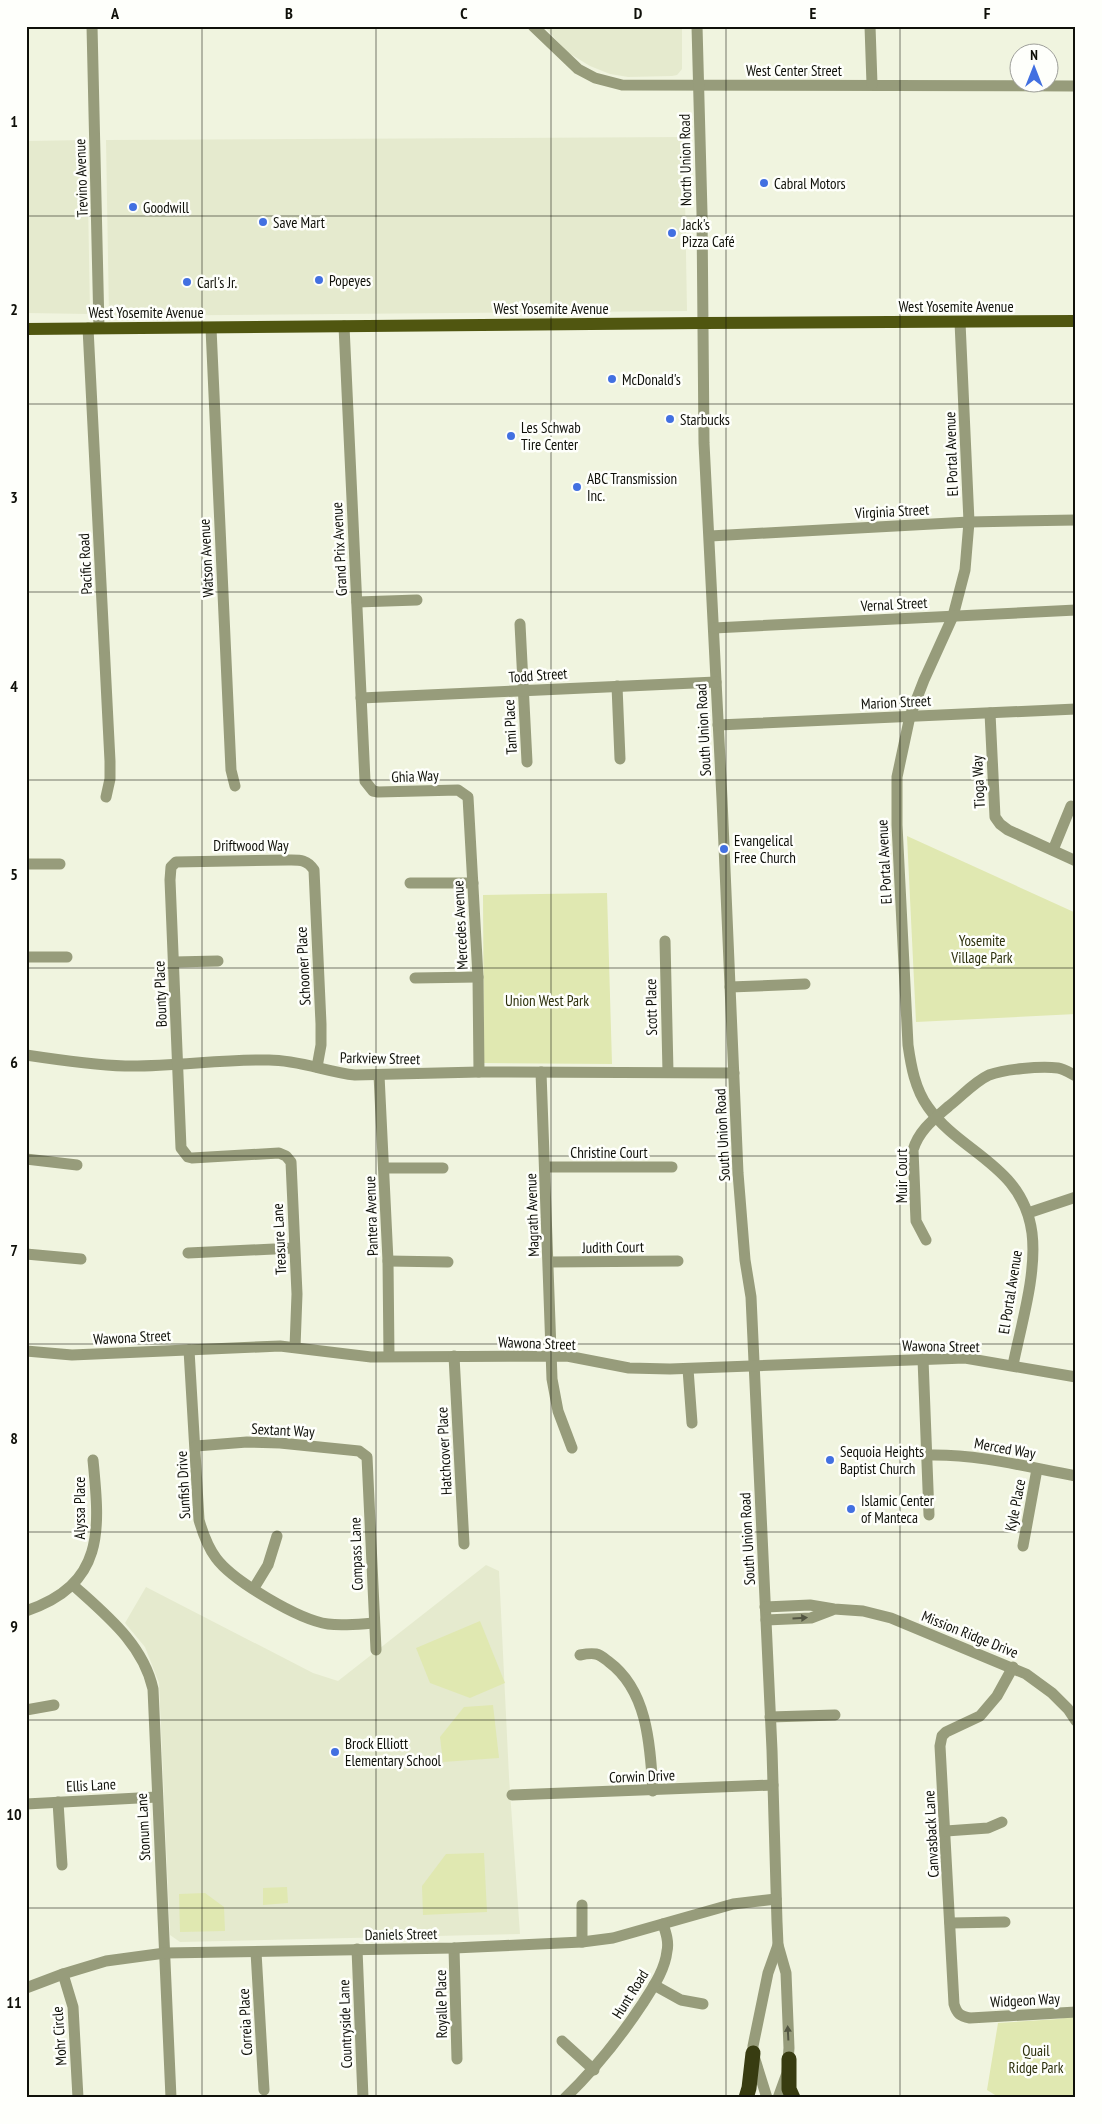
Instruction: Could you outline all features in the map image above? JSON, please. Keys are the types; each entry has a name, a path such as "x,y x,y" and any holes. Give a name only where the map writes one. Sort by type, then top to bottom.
{"highway":[{"path":"746,2098 753,2054"},
{"path":"789,2059 789,2089 793,2098"}],"main road":[{"name":"West Yosemite Avenue","path":"26,329 702,322 1076,321"}],"street":[{"name":"Trevino Avenue","path":"92,26 94,328"},
{"name":"West Center Street","path":"533,26 578,69 595,78 637,87 872,84 1076,86"},
{"name":"North Union Road","path":"697,26 702,204 702,322"},
{"path":"870,26 872,84"},
{"name":"South Union Road","path":"702,322 704,446 710,536 738,1173 744,1260 751,1297 773,1785 778,1945 786,1974 789,2059 787,2073 778,2098"},
{"name":"El Portal Avenue","path":"960,322 969,522 964,570 953,616 910,716 901,753 897,787 897,825 908,1045 912,1072 927,1106 936,1116 1003,1173 1018,1192 1028,1213 1032,1233 1033,1259 1013,1365"},
{"name":"Grand Prix Avenue","path":"344,326 365,771"},
{"name":"Pacific Road","path":"94,328 110,770 106,797"},
{"name":"Watson Avenue","path":"211,328 231,770 235,786"},
{"name":"Virginia Street","path":"710,536 969,522 1076,520"},
{"path":"357,602 417,600"},
{"name":"Vernal Street","path":"714,628 1076,610"},
{"name":"Tami Place","path":"520,624 527,762"},
{"name":"Todd Street","path":"361,698 716,682"},
{"path":"617,686 620,758"},
{"name":"Marion Street","path":"718,725 1076,709"},
{"name":"Tioga Way","path":"990,712 995,817 1008,830 1076,860"},
{"name":"Ghia Way","path":"365,771 368,786 378,792 451,790"},
{"name":"Mercedes Avenue","path":"451,790 458,790 468,797 478,977 479,1072"},
{"path":"1053,850 1072,806"},
{"name":"Driftwood Way","path":"192,861 301,860 310,864"},
{"name":"Bounty Place","path":"192,861 176,862 170,872 182,1148 188,1157 192,1158 261,1154"},
{"path":"26,864 60,864"},
{"name":"Schooner Place","path":"310,864 314,870 321,1024 321,1045 317,1067"},
{"path":"410,883 473,883"},
{"name":"Scott Place","path":"665,941 668,1072"},
{"path":"26,957 67,957"},
{"path":"174,962 218,961"},
{"path":"415,978 478,977"},
{"path":"730,987 805,984"},
{"name":"Parkview Street","path":"26,1055 101,1065 127,1066 271,1060 317,1067 335,1073 355,1075 479,1072 734,1073"},
{"name":"Muir Court","path":"926,1240 916,1220 913,1150 916,1141 924,1129 936,1116 975,1084 989,1076 1007,1071 1059,1068 1076,1076"},
{"name":"Magrath Avenue","path":"541,1072 549,1262 550,1356 558,1410 572,1448"},
{"name":"Pantera Avenue","path":"379,1075 388,1262 389,1356"},
{"name":"Treasure Lane","path":"261,1154 279,1153 286,1156 291,1162 296,1294 295,1347"},
{"path":"26,1159 77,1165"},
{"name":"Christine Court","path":"545,1168 672,1167"},
{"path":"384,1168 443,1168"},
{"path":"1028,1213 1076,1197"},
{"path":"188,1253 294,1248"},
{"path":"26,1254 81,1259"},
{"name":"Judith Court","path":"549,1262 678,1261"},
{"path":"388,1262 448,1262"},
{"name":"Wawona Street","path":"26,1351 72,1355 295,1347 358,1356 567,1356 629,1368 688,1369 965,1358 1076,1377"},
{"name":"Sunfish Drive","path":"189,1350 199,1520 204,1536 217,1560 233,1575 284,1608 312,1620 340,1625 374,1623"},
{"name":"Hatchcover Place","path":"454,1356 464,1544"},
{"path":"923,1359 929,1515"},
{"path":"688,1369 692,1423"},
{"name":"Sextant Way","path":"196,1446 246,1442 280,1443 359,1451 367,1457"},
{"name":"Merced Way","path":"928,1456 956,1455 988,1459 1076,1476"},
{"name":"Compass Lane","path":"367,1457 376,1650"},
{"name":"Alyssa Place","path":"26,1611 45,1605 73,1585 85,1569 92,1554 96,1538 97,1499 93,1460"},
{"name":"Kyle Place","path":"1023,1546 1037,1469"},
{"path":"254,1588 268,1565 277,1536"},
{"name":"Stonum Lane","path":"73,1585 128,1638 142,1657 149,1672 153,1689 171,2098"},
{"name":"Mission Ridge Drive","path":"765,1607 810,1605 834,1610 863,1611 891,1618 1026,1674 1072,1705 1076,1721"},
{"name":"Mission Ridge Drive","path":"766,1620 811,1618 834,1610"},
{"path":"580,1655 596,1654 600,1656 623,1675 635,1693 647,1729 653,1791"},
{"name":"Canvasback Lane","path":"976,2017 961,2016 956,2012 954,2004 940,1746 942,1736 946,1732 980,1716 996,1696 1013,1667"},
{"path":"26,1710 54,1705"},
{"path":"770,1717 835,1715"},
{"name":"Corwin Drive","path":"512,1795 773,1785"},
{"name":"Ellis Lane","path":"26,1804 157,1797"},
{"path":"58,1802 62,1865"},
{"path":"946,1831 988,1828 1002,1822"},
{"name":"Daniels Street","path":"26,1988 106,1961 165,1952 454,1948 582,1942 613,1938 733,1904 776,1899"},
{"path":"582,1904 582,1942"},
{"path":"950,1923 1005,1922"},
{"name":"Hunt Road","path":"565,2098 594,2070 616,2042 654,1985 668,1951 667,1937 663,1924"},
{"name":"South Union Road","path":"767,2098 753,2054 754,2038 768,1973 778,1945"},
{"name":"Royalle Place","path":"454,1948 457,2059"},
{"name":"Countryside Lane","path":"357,1949 363,2098"},
{"name":"Correia Place","path":"256,1952 264,2090"},
{"name":"Mohr Circle","path":"63,1974 73,2007 78,2098"},
{"path":"654,1985 681,2000 703,2004"},
{"name":"Widgeon Way","path":"976,2017 1076,2012"},
{"path":"562,2041 594,2070"}],"shaded area":[{"path":"544,26 682,26 682,69 677,75 672,76 628,77 610,74 590,66 567,52"},
{"path":"684,137 687,311 109,316 106,140"},
{"path":"87,140 90,314 26,313 26,141"},
{"name":"Brock Elliott Elementary School","path":"486,1565 499,1571 509,1777 520,1934 180,1942 170,1935 159,1683 145,1647 125,1623 146,1587 313,1673 338,1681"}],"green space":[{"name":"Yosemite Village Park","path":"907,836 1076,913 1076,1014 916,1022"},
{"name":"Union West Park","path":"607,893 612,1064 484,1063 483,895"},
{"path":"480,1621 505,1683 470,1698 430,1683 416,1648"},
{"path":"493,1705 499,1758 443,1762 440,1737 464,1707"},
{"path":"484,1853 487,1912 423,1915 422,1886 446,1854"},
{"path":"287,1887 288,1903 263,1905 263,1888"},
{"path":"205,1893 224,1907 225,1931 180,1932 179,1894"},
{"name":"Quail Ridge Park","path":"1076,2016 1076,2098 1000,2098 987,2090 998,2023"}],"place":[{"name":"Cabral Motors","path":"764,183"},
{"name":"Goodwill","path":"133,207"},
{"name":"Save Mart","path":"263,222"},
{"name":"Jack's Pizza Café","path":"672,233"},
{"name":"Popeyes","path":"319,280"},
{"name":"Carl's Jr.","path":"187,282"},
{"name":"McDonald's","path":"612,379"},
{"name":"Starbucks","path":"670,419"},
{"name":"Les Schwab Tire Center","path":"511,436"},
{"name":"ABC Transmission Inc.","path":"577,487"},
{"name":"Evangelical Free Church","path":"724,849"},
{"name":"Sequoia Heights Baptist Church","path":"830,1460"},
{"name":"Islamic Center of Manteca","path":"851,1509"},
{"name":"Brock Elliott Elementary School","path":"335,1752"}]}
